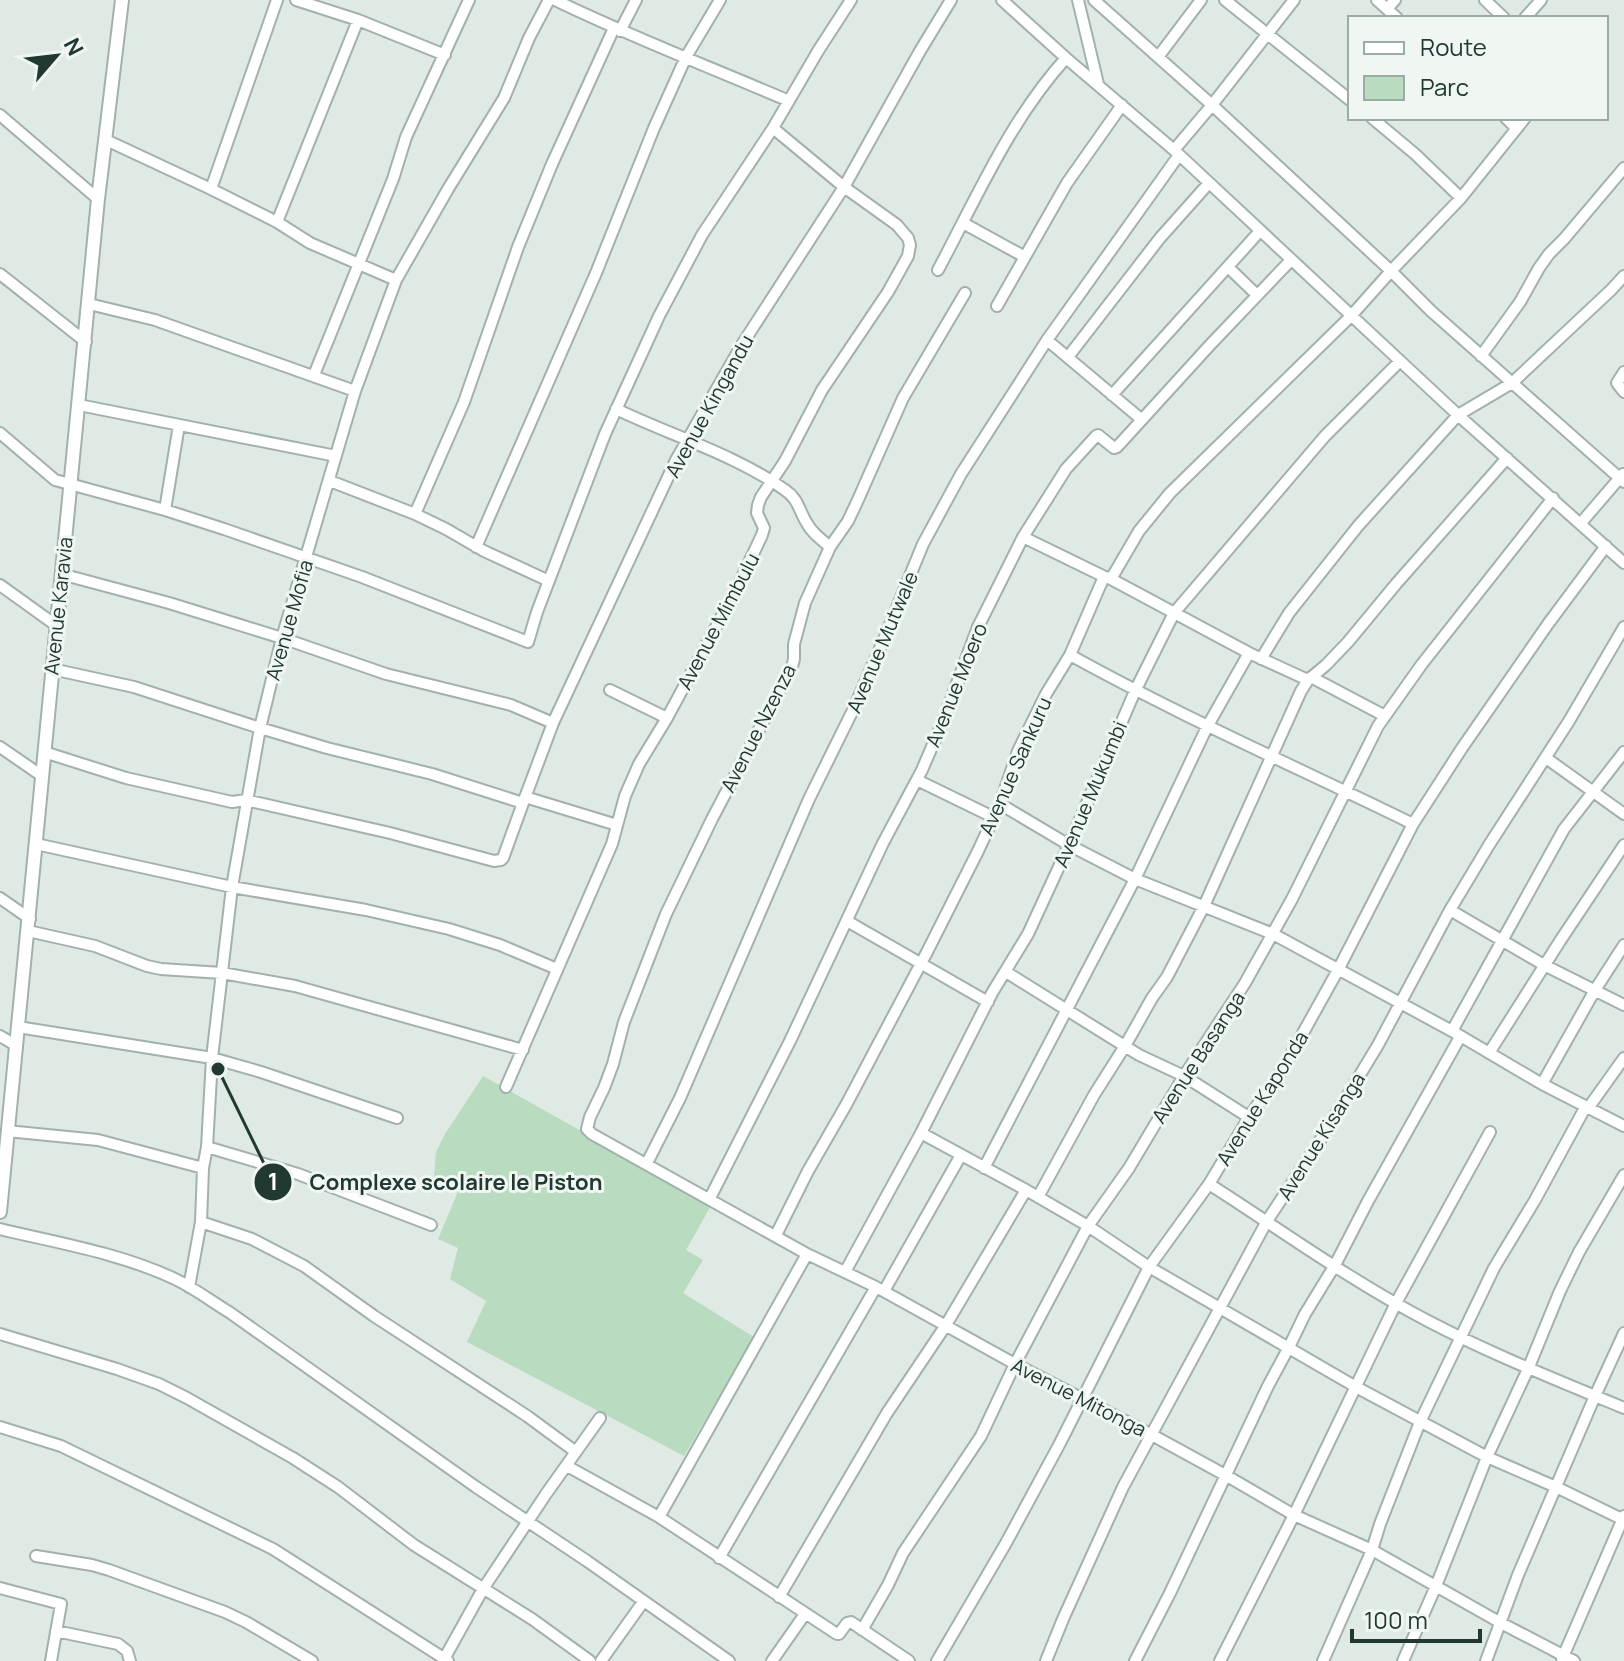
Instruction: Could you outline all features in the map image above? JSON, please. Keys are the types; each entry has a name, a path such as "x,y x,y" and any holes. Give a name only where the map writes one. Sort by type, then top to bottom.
{"street":[{"name":"Avenue Karavia","path":"0,1212 4,1136 17,1046 98,199 122,0"},
{"path":"211,189 277,0"},
{"path":"296,0 358,20 445,55"},
{"path":"314,375 393,179 406,137 469,0"},
{"path":"552,0 789,101"},
{"name":"Avenue Mofia","path":"189,1287 201,1222 212,1058 232,887 260,728 282,638 355,391 396,280 504,98 529,38 552,0"},
{"path":"415,514 464,402 518,247 552,164 617,30 636,0"},
{"path":"476,547 596,273 654,128 686,57 720,0"},
{"path":"0,433 55,480 165,510 307,558 527,642 605,434 659,316 702,235 773,128 851,0"},
{"name":"Avenue Kingandu","path":"246,800 494,861 503,858 553,723 676,460 743,343 844,187 951,0"},
{"path":"1002,0 1177,153 1458,415 1624,563"},
{"path":"1078,0 1098,85"},
{"path":"1094,0 1212,105 1431,311 1623,477 1581,523"},
{"path":"1158,57 1201,0"},
{"path":"1225,0 1348,98"},
{"name":"Avenue Mutwale","path":"647,1163 680,1098 809,799 853,710 923,544 961,474 1047,340 1177,153 1294,0"},
{"path":"1377,0 1395,16"},
{"path":"1387,9 1395,0"},
{"path":"1485,0 1502,16"},
{"path":"1527,16 1541,0"},
{"path":"277,222 358,20"},
{"path":"938,270 1002,146 1066,58"},
{"path":"997,306 1067,183 1122,105"},
{"path":"0,115 98,199"},
{"path":"1374,120 1461,198"},
{"path":"1508,120 1516,128"},
{"name":"Avenue Sankuru","path":"776,1235 978,851 1000,804 1018,751 1046,694 1070,655 1108,578 1139,531 1170,493 1351,316 1461,198 1523,120"},
{"name":"Avenue Mimbulu","path":"506,1087 603,866 625,796 639,764 736,590 762,535 764,528 757,513 758,505 822,390 888,292 908,256 910,245 905,232 844,187 773,128"},
{"path":"106,140 277,222 310,243 396,280"},
{"path":"1481,356 1520,302 1549,254 1624,168"},
{"path":"1068,357 1160,238 1209,183"},
{"path":"963,223 1025,257"},
{"path":"1112,395 1260,231"},
{"name":"Avenue Moero","path":"710,1198 790,1041 883,843 917,780 978,627 1023,537 1066,469 1097,435 1115,448 1291,260"},
{"path":"1226,269 1230,269 1257,295"},
{"path":"0,274 86,342"},
{"path":"1261,659 1289,613 1358,526 1458,415 1512,383 1624,276"},
{"name":"Avenue Nzenza","path":"587,1129 666,914 792,667 794,644 805,603 830,547 848,521 903,398 965,293"},
{"path":"89,304 155,320 355,391"},
{"path":"1047,340 1141,419"},
{"name":"Avenue Mukumbi","path":"845,1272 988,1002 1028,934 1135,691 1174,613 1325,436 1400,361"},
{"path":"1624,372 1617,383 1624,392"},
{"path":"79,405 336,456"},
{"path":"616,409 771,481 794,498 810,530 830,547"},
{"path":"165,510 179,425"},
{"path":"1038,1197 1094,1095 1167,977 1204,906 1301,691 1309,679 1348,642 1507,458"},
{"path":"330,481 415,514 549,581"},
{"name":"Avenue Basanga","path":"862,1630 903,1553 981,1436 1088,1226 1129,1168 1273,934 1378,726 1444,636 1553,498"},
{"path":"1023,537 1261,659 1385,716"},
{"name":"Avenue Kaponda","path":"937,1661 1006,1543 1149,1267 1209,1184 1283,1069 1413,824 1462,748 1606,546"},
{"path":"61,574 169,603 386,674 511,705 553,723"},
{"path":"0,585 57,626"},
{"name":"Avenue Kisanga","path":"1046,1661 1123,1487 1267,1221 1323,1136 1401,1004 1450,910 1624,627"},
{"path":"984,1168 1135,879 1207,727 1249,653"},
{"path":"1070,655 1207,727 1413,824"},
{"path":"52,669 134,687 327,748 617,825"},
{"path":"610,690 667,718"},
{"path":"0,747 42,776"},
{"path":"44,752 126,778 232,802 246,800"},
{"path":"1135,1661 1268,1386 1305,1314 1335,1265 1502,940 1557,841 1624,752"},
{"path":"1546,758 1624,814"},
{"path":"917,780 993,817"},
{"path":"1000,804 1135,879 1273,934 1542,1084 1624,1126"},
{"path":"36,844 232,887 366,910 449,929 500,945 557,969"},
{"path":"1489,1053 1624,845"},
{"path":"0,898 29,925 147,966 222,973 295,986 523,1050"},
{"path":"1450,910 1544,965 1624,1005"},
{"path":"847,921 988,1002"},
{"path":"1542,1084 1624,945"},
{"path":"1006,972 1250,1118"},
{"path":"18,1027 212,1058 397,1118"},
{"path":"0,1036 17,1046"},
{"path":"1323,1661 1372,1550 1420,1422 1494,1268 1588,1107 1624,1058"},
{"name":"Avenue Mitonga","path":"587,1129 807,1254 880,1289 1294,1515 1372,1550 1562,1658 1574,1661"},
{"path":"1220,1661 1396,1303 1490,1132"},
{"path":"921,1133 1088,1226 1149,1267 1356,1387 1487,1457 1623,1518 1562,1658"},
{"path":"4,1136 98,1140 203,1168"},
{"path":"207,1147 298,1174 431,1225"},
{"path":"719,1558 961,1155"},
{"path":"1403,1661 1560,1291 1624,1175"},
{"path":"1209,1184 1396,1303 1528,1369 1624,1408"},
{"path":"779,1597 887,1413 946,1325 1026,1190"},
{"path":"201,1222 252,1239 304,1266 576,1452"},
{"path":"0,1229 108,1255 189,1287 729,1661"},
{"path":"659,1517 807,1254"},
{"path":"1486,1661 1518,1575 1624,1333"},
{"path":"0,1334 117,1369 187,1398 338,1487 414,1545 532,1619 590,1661"},
{"path":"0,1427 61,1446 273,1549 445,1660 483,1589 600,1418"},
{"path":"567,1466 659,1517 837,1634 849,1622 909,1661"},
{"path":"36,1556 92,1565 198,1602 246,1622 312,1661"},
{"path":"0,1588 60,1603 51,1661"},
{"path":"601,1661 643,1602"},
{"path":"772,1661 805,1614"},
{"path":"56,1631 118,1644 127,1651 130,1661"}],"green space":[{"path":"483,1076 712,1204 686,1250 703,1260 683,1293 754,1337 684,1456 467,1342 486,1301 450,1279 458,1248 438,1239 459,1189 434,1179 436,1152"}],"place":[{"name":"Complexe scolaire le Piston","path":"218,1069"}]}
